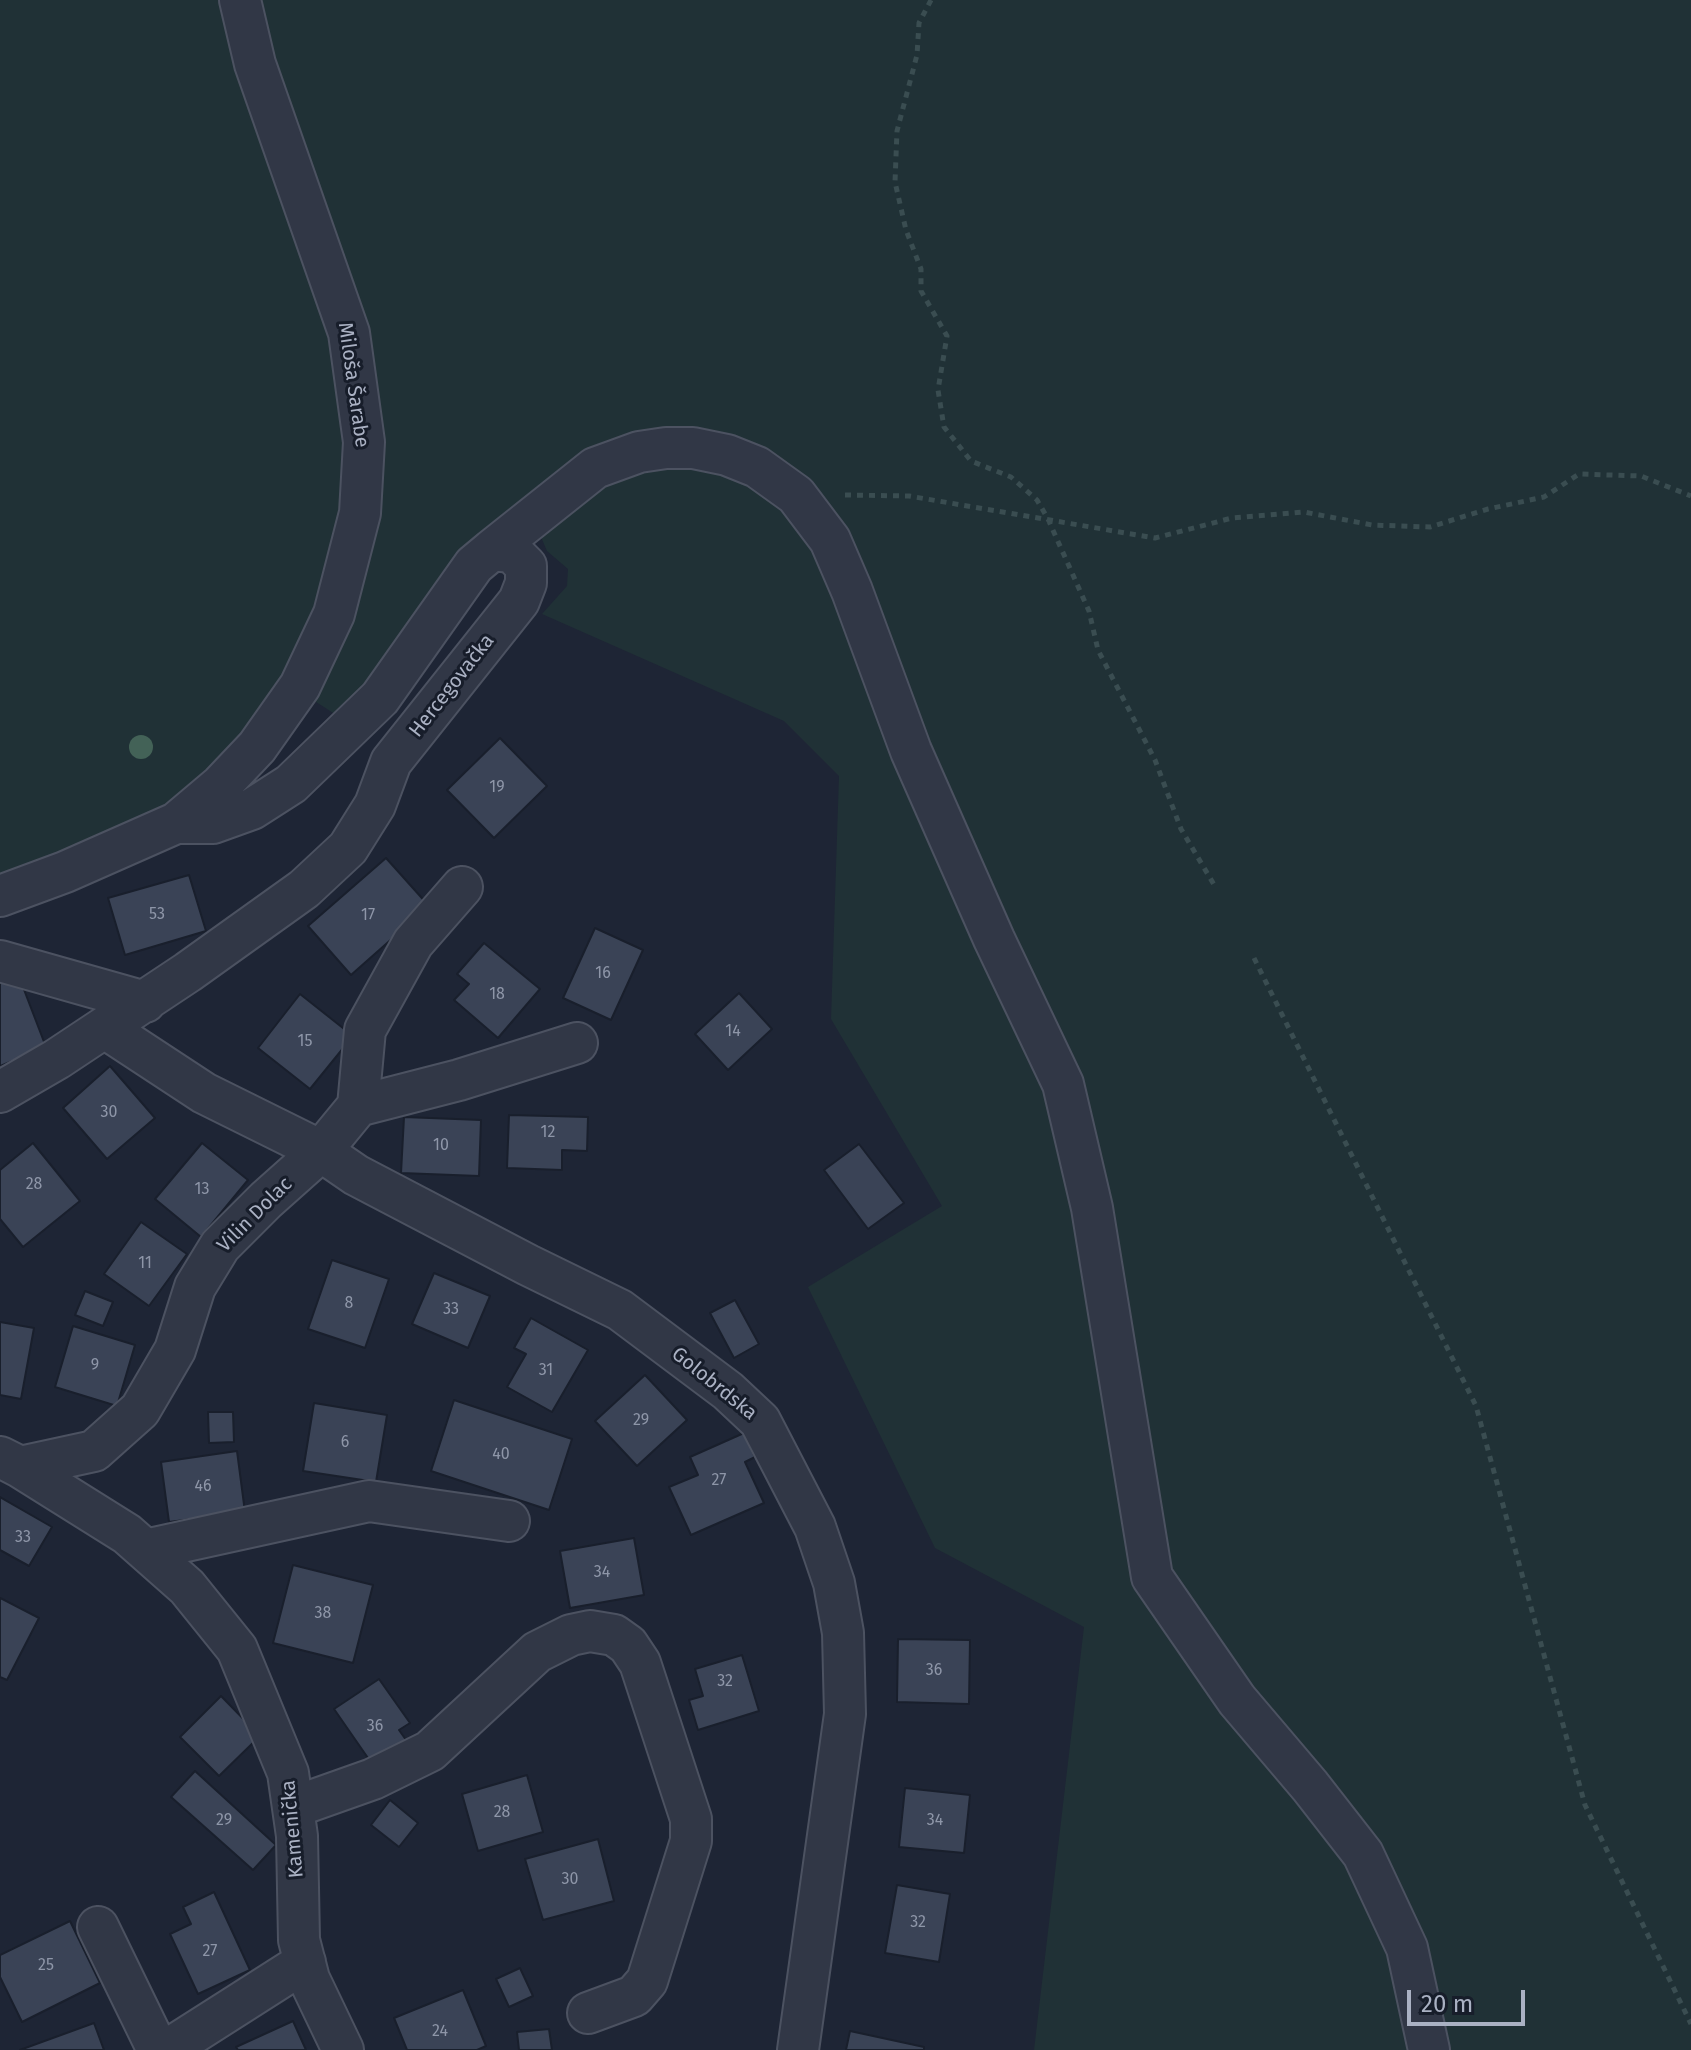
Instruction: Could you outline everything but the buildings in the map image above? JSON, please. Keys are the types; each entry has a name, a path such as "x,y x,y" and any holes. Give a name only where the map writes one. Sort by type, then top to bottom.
{"street":[{"name":"Miloša Šarabe","path":"0,896 65,872 176,823 221,785 257,747 300,686 334,614 360,513 364,442 349,333 255,64 240,0"},
{"path":"176,823 213,823 252,809 291,784 380,698 474,565 595,468 639,452 679,448 727,455 757,467 796,495 830,540 911,751 994,939 1063,1084 1092,1208 1152,1577 1237,1700 1363,1854 1407,1948 1429,2050"},
{"name":"Hercegovačka","path":"0,1092 145,1002 304,889 348,848 375,805 391,762 519,601 526,583 526,566 512,552 492,550"},
{"path":"462,887 413,943 365,1030 358,1106 459,1080 577,1043"},
{"path":"0,961 145,1002"},
{"name":"Golobrdska","path":"105,1028 204,1093 321,1151 369,1182 620,1310 728,1391 760,1421 815,1527 834,1583 843,1633 845,1714 798,2050"},
{"name":"Vilin Dolac","path":"10,1462 94,1451 140,1410 175,1350 195,1287 220,1246 321,1151 358,1106"},
{"name":"Kamenička","path":"10,1462 127,1534 187,1587 237,1649 288,1773 297,1836 299,1940 309,1979 343,2050"},
{"path":"145,1550 369,1501 509,1521"},
{"path":"294,1807 373,1779 430,1751 537,1652 571,1635 590,1631 614,1635 628,1645 640,1663 691,1819 691,1841 647,1981 634,1996 588,2013"},
{"path":"98,1927 155,2044 170,2048 305,1962"}],"path":[{"path":"931,0 919,23 917,55 897,131 895,182 906,230 921,269 921,291 947,336 938,390 944,427 971,461 1011,477 1037,500 1089,611 1098,650 1155,760 1181,829 1216,888"},
{"path":"796,495 909,496 1155,538 1232,518 1304,512 1372,525 1430,527 1488,509 1544,497 1579,474 1641,476 1691,496"},
{"path":"1254,958 1476,1406 1585,1805 1691,2024"}],"shaded area":[{"path":"0,0 1691,0 1691,2050 1434,2050 1413,1947 1157,1575 1097,1207 857,589 760,463 588,457 344,720 310,698 325,608 285,682 194,783 144,821 0,877"},
{"path":"666,453 792,498 1057,1086 1147,1579 1358,1858 1423,2050 1034,2050 1084,1627 935,1548 808,1287 942,1206 831,1019 839,776 784,721 542,614 567,586 568,569 547,551 538,530 548,514"}]}
